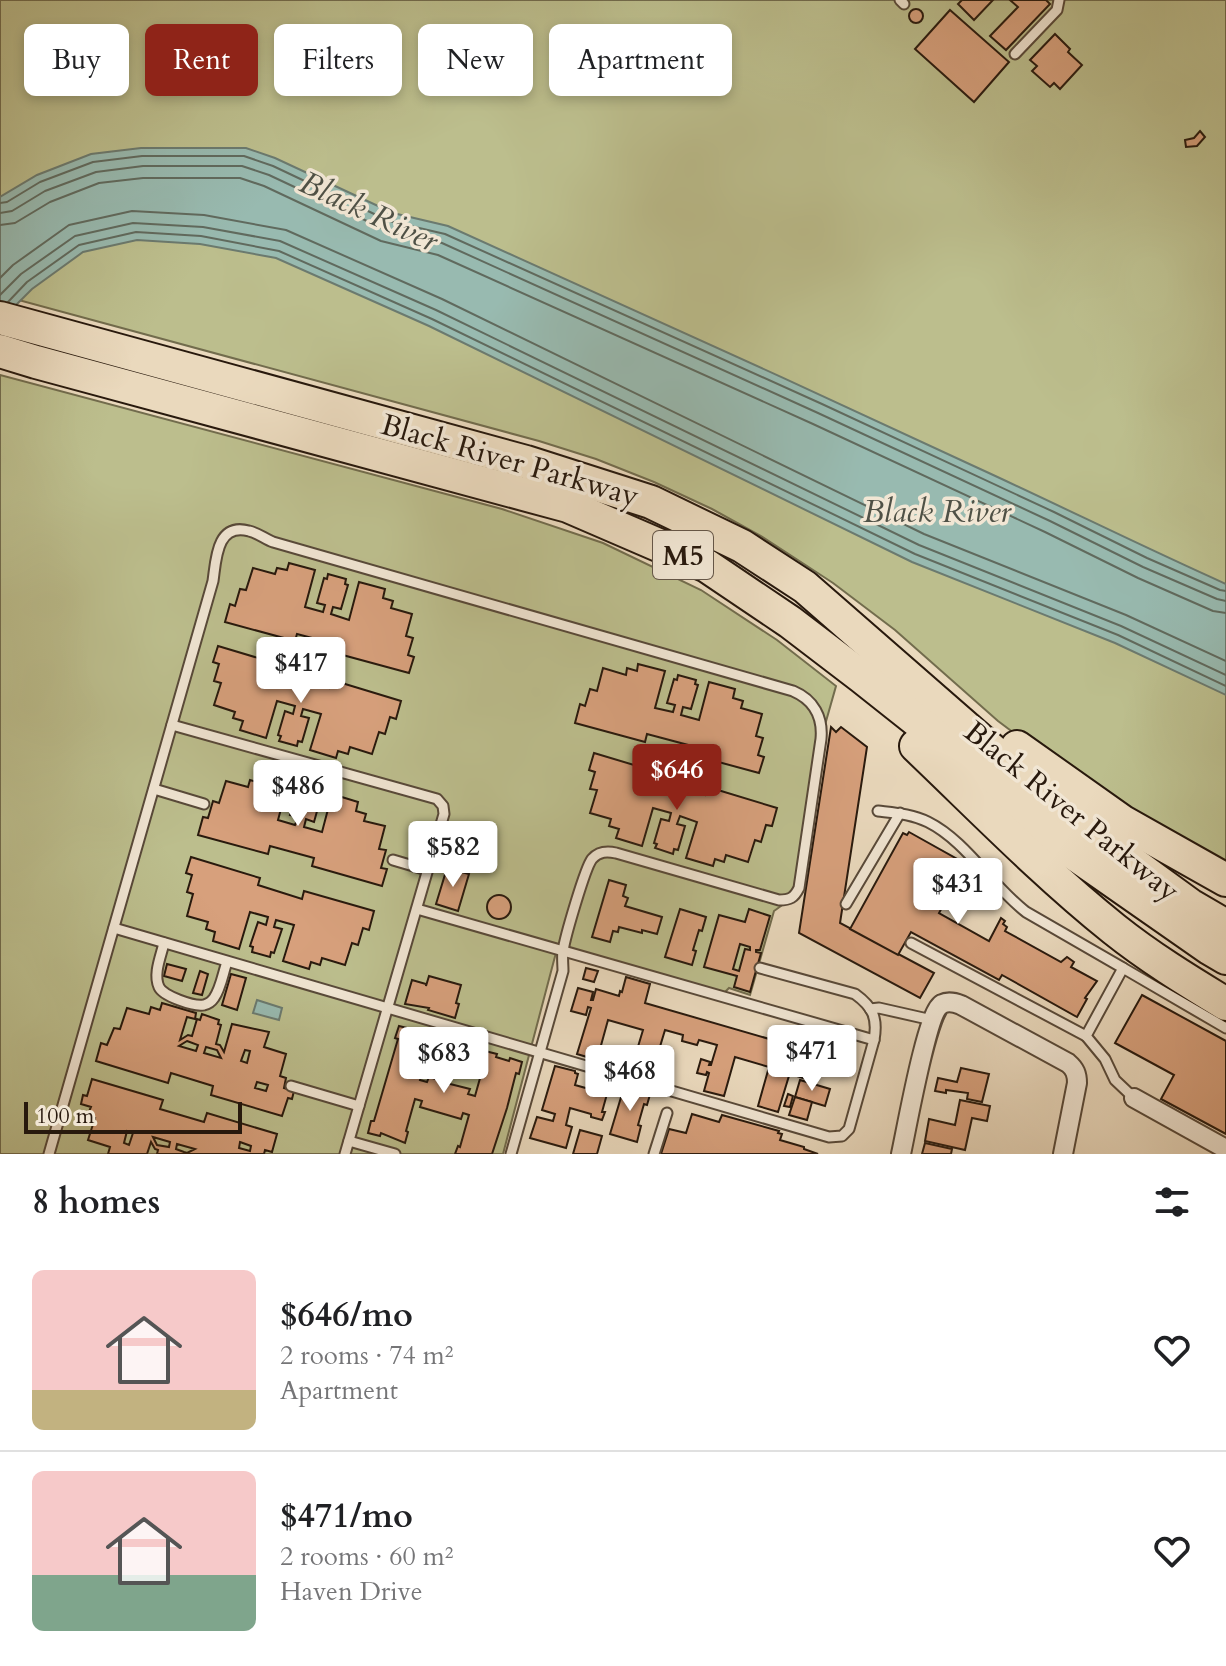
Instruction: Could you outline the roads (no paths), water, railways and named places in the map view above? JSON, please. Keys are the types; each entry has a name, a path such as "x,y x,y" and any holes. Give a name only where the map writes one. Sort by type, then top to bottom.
{"highway":[{"name":"Black River Parkway","path":"9,320 526,462 651,502 742,546 805,587 1065,814 1190,905 1226,926"},
{"name":"Black River Parkway","path":"0,351 568,506 707,566 790,622 862,677 1060,844 1226,958"},
{"path":"805,587 844,603 993,730 1123,822 1226,880"},
{"path":"862,677 897,727 1035,860 1115,929 1226,1004"}],"street":[{"path":"901,1154 934,1015 943,1004 952,1003 961,1005 1074,1068 1077,1075 1075,1094 1063,1154"},
{"path":"1134,1098 1226,1149"}],"lane":[{"path":"1015,54 1057,10 1059,0"},
{"path":"49,1154 213,581 216,551 224,538 243,530 273,542 793,691 811,703 819,715 821,739 799,888 795,896 779,900 616,853 600,853 594,857 585,875 563,952 563,971 511,1154"},
{"path":"172,725 437,799 443,806 444,814 345,1154"},
{"path":"154,789 204,804"},
{"path":"878,811 900,813 926,821 950,836 1026,912 1226,1028"},
{"path":"846,904 900,813"},
{"path":"393,860 427,870"},
{"path":"417,909 874,1040"},
{"path":"114,928 815,1133 837,1137 846,1133 874,1040 876,1026 870,1009 855,994 760,968"},
{"path":"164,943 157,982 163,993 178,999 200,1005 211,1001 218,991 227,962"},
{"path":"911,943 1086,1036 1105,1059 1115,1080 1134,1098"},
{"path":"1086,1036 1123,968"},
{"path":"870,1009 934,1015"},
{"path":"291,1086 359,1106"},
{"path":"654,1154 667,1113"},
{"path":"349,1141 395,1154"}],"water":[{"name":"Black River","path":"141,148 246,148 275,158 393,213 448,226 780,376 1226,584 1226,695 1115,643 912,562 429,326 276,258 200,244 137,240 83,252 32,289 0,321 0,197 37,175 91,154"},
{"path":"257,1000 282,1008 279,1020 253,1013"}]}
